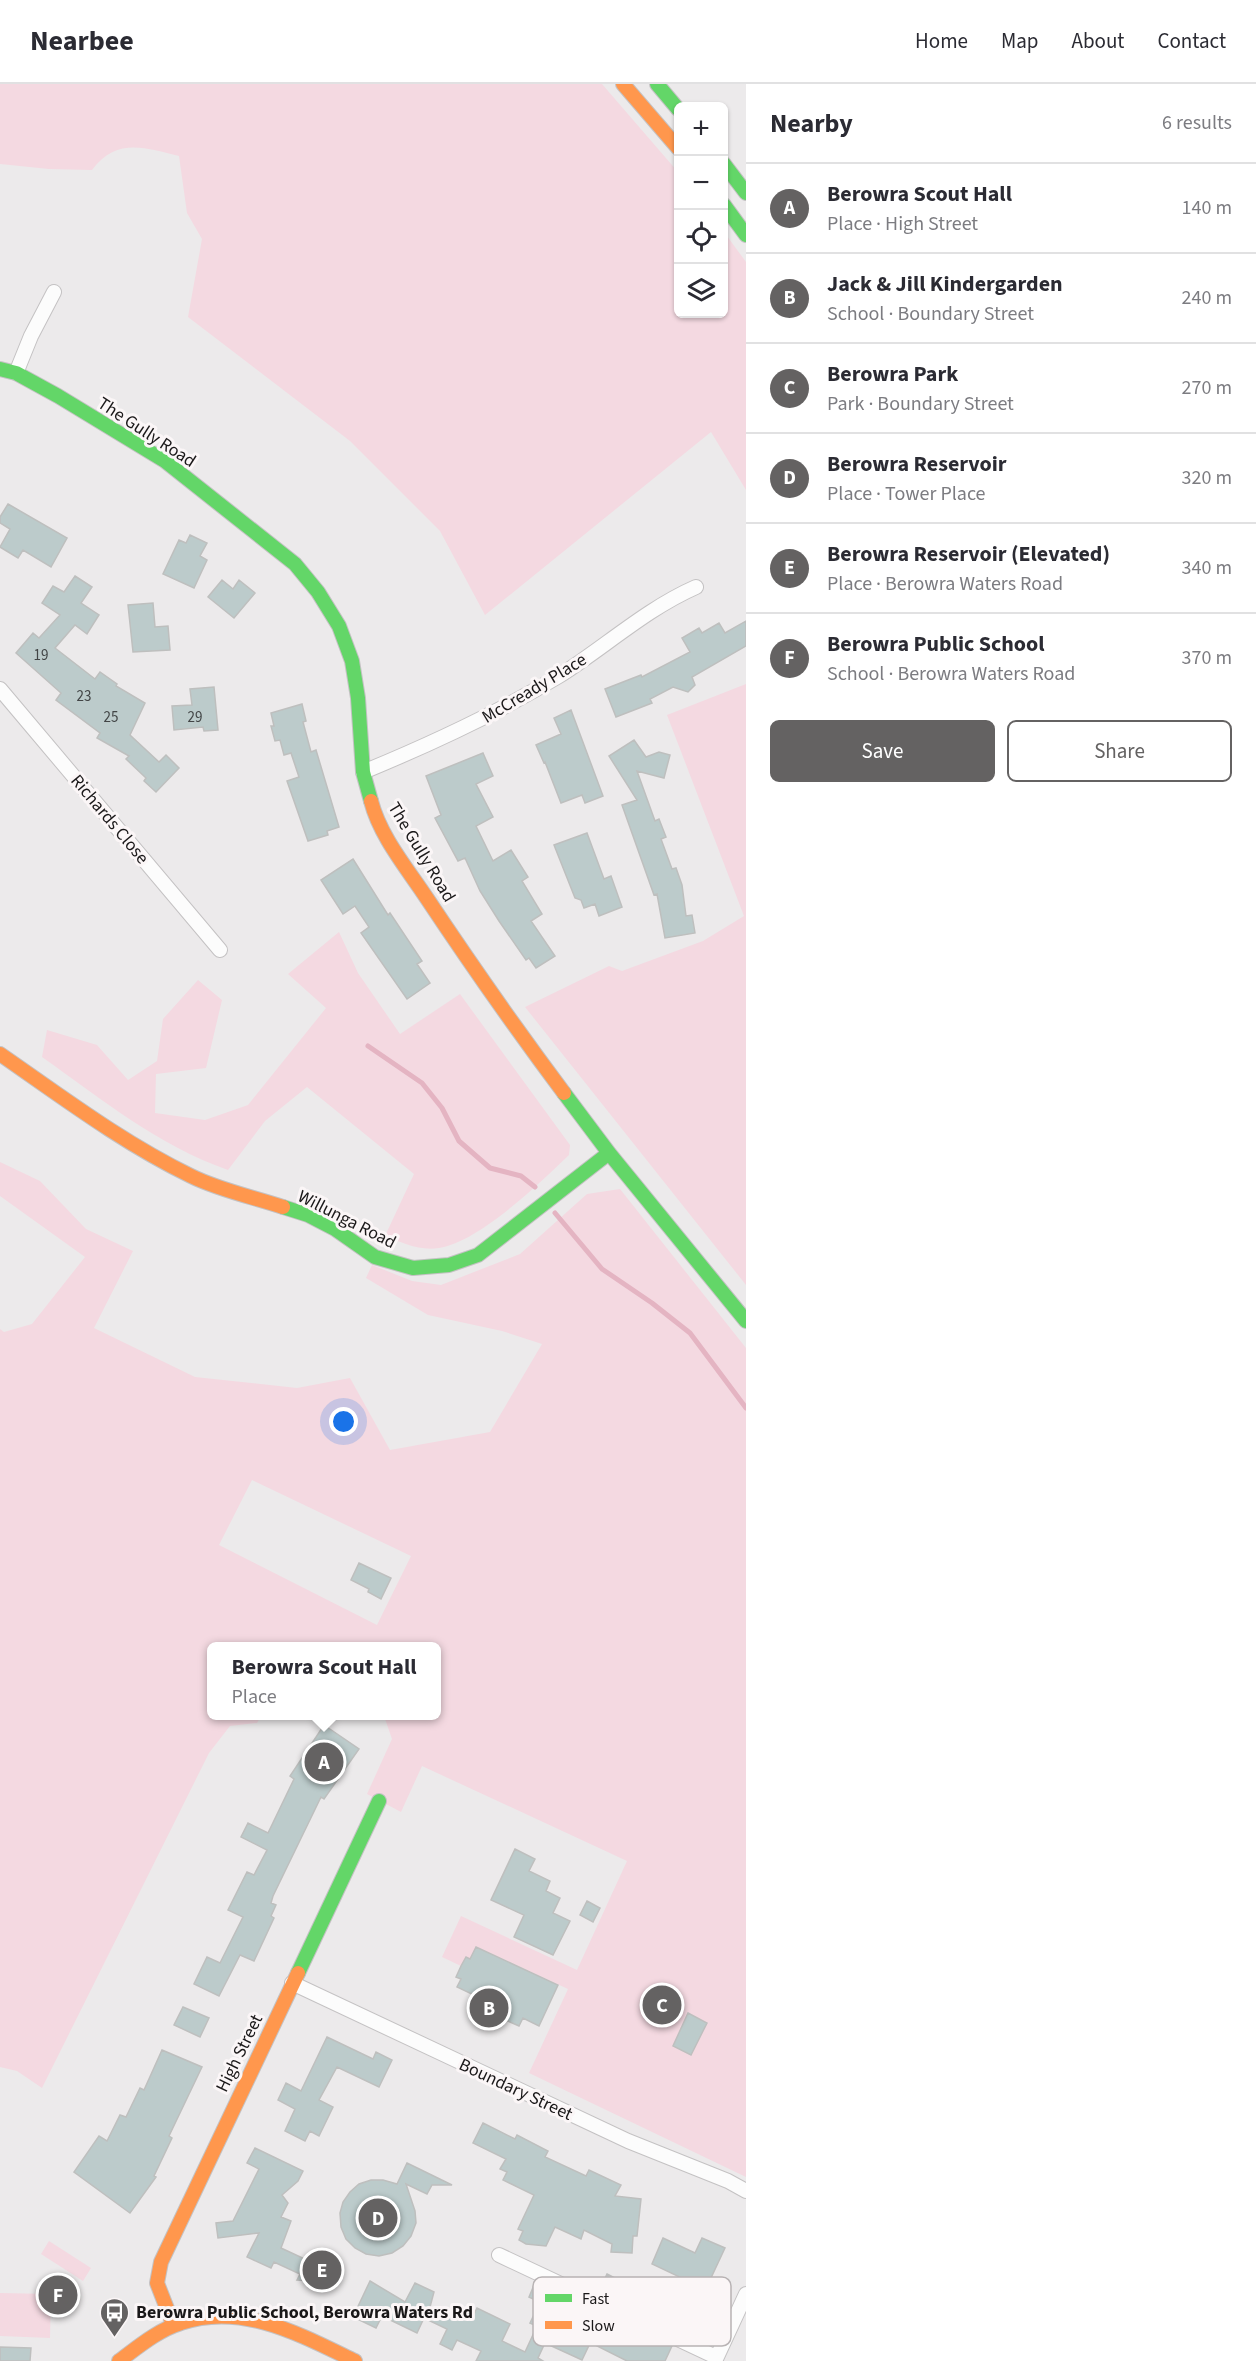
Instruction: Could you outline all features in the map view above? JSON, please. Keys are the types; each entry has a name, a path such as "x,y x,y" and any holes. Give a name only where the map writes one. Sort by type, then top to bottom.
{"street":[{"path":"623,84 674,143"},
{"path":"657,84 674,104"},
{"path":"728,170 746,193"},
{"path":"727,210 746,235"},
{"path":"16,373 31,336 54,292"},
{"name":"The Gully Road","path":"0,369 16,373 58,396 165,461 295,564 318,592 334,618 352,661 358,698 363,772 375,816 399,856 507,1017 609,1153 746,1322"},
{"name":"McCready Place","path":"363,772 494,714 561,674 672,597 696,586"},
{"name":"Richards Close","path":"0,689 220,950"},
{"name":"Willunga Road","path":"0,1054 121,1137 193,1177 308,1215 335,1229 375,1257 413,1268 449,1264 478,1255 609,1153"},
{"name":"High Street","path":"173,2324 157,2283 161,2262 379,1801"},
{"name":"Boundary Street","path":"292,1983 628,2141 744,2189"},
{"path":"499,2255 545,2277"},
{"path":"731,2325 746,2294"},
{"path":"119,2361 140,2343 173,2324 184,2320 219,2315 252,2317 283,2328 355,2361"},
{"path":"688,2346 715,2359"}],"shaded area":[{"path":"0,84 602,84 674,167 674,318 728,318 728,237 746,262 746,490 711,432 485,615 440,531 350,441 188,317 202,239 187,213 179,156 143,148 122,149 111,153 92,170 49,169 0,164"},
{"path":"746,684 746,1285 525,1007 609,966 622,971 703,941 744,916 667,715"},
{"path":"339,932 358,973 400,1034 460,994 570,1145 569,1155 526,1195 490,1223 455,1243 439,1248 425,1248 411,1246 385,1236 414,1174 307,1087 265,1121 228,1170 202,1160 154,1135 42,1057 47,1030 97,1045 128,1080 157,1061 163,1019 198,980 222,1000 206,1068 156,1074 155,1113 205,1120 248,1105 326,1008 288,974"},
{"path":"0,1162 40,1181 86,1229 133,1251 94,1328 195,1377 297,1388 350,1378 390,1450 490,1432 542,1344 502,1331 428,1315 366,1278 372,1265 412,1281 441,1285 520,1254 587,1194 620,1189 746,1348 746,2177 529,2073 568,1989 477,1947 470,1959 466,1957 461,1966 442,1957 461,1916 577,1970 627,1861 422,1766 401,1812 367,1794 392,1739 385,1720 441,1720 441,1642 207,1642 207,1720 259,1720 257,1723 230,1726 209,1753 42,2088 17,2071 0,2067 0,1329 4,1332 32,1324 85,1257 0,1196","holes":["252,1480 411,1556 377,1625 219,1545"]},
{"path":"49,2241 91,2268 83,2281 41,2254"},
{"path":"0,2293 51,2294 50,2338 0,2336"}],"building":[{"path":"8,504 67,538 51,567 23,550 18,558 0,547 10,529 0,523 0,517"},
{"path":"190,535 207,543 200,556 207,560 194,588 163,574 179,540 186,543"},
{"path":"75,576 92,587 81,603 99,615 87,634 75,625 55,648 95,679 100,672 117,684 116,686 145,703 130,735 159,762 166,755 179,768 156,792 144,781 146,778 126,759 129,756 97,738 100,733 56,700 61,693 16,653 33,633 39,638 60,615 42,603 53,586 64,592"},
{"path":"222,580 233,589 239,580 255,593 234,618 208,597"},
{"path":"153,603 155,627 168,626 170,650 133,652 128,605"},
{"path":"746,621 746,646 692,677 695,685 688,692 673,687 650,699 652,703 616,717 605,689 641,675 642,677 690,652 682,638 699,628 702,633 719,623 725,633"},
{"path":"214,687 218,730 204,731 203,727 174,730 172,706 192,705 190,689"},
{"path":"302,704 306,721 303,722 311,752 316,750 339,827 327,831 328,835 308,841 287,781 299,777 291,753 284,755 280,740 275,741 271,726 274,726 271,713"},
{"path":"571,710 603,796 585,803 582,795 561,803 536,745 561,734 554,718"},
{"path":"634,740 646,757 659,752 670,755 664,778 637,771 655,821 659,819 666,837 661,839 672,869 676,868 682,885 686,916 692,915 695,933 665,938 657,894 654,895 622,805 637,800 609,756"},
{"path":"483,753 493,776 476,784 493,817 476,826 493,861 511,850 528,877 522,881 542,914 531,921 555,956 536,968 529,958 526,960 499,921 480,891 465,858 458,861 435,818 441,815 426,776"},
{"path":"587,833 604,879 611,876 622,907 599,916 595,904 584,908 581,900 575,898 554,845"},
{"path":"353,859 388,915 390,913 422,961 417,964 430,983 407,999 361,933 369,927 355,906 343,914 321,880"},
{"path":"359,1563 391,1578 381,1599 368,1592 369,1589 351,1580"},
{"path":"324,1725 359,1749 324,1799 321,1797 273,1896 271,1903 276,1905 271,1916 274,1918 254,1961 240,1955 219,1996 194,1984 207,1957 220,1963 243,1917 228,1910 247,1872 254,1875 267,1850 241,1837 248,1823 268,1833 294,1779 290,1776"},
{"path":"515,1849 535,1859 529,1871 550,1881 546,1891 560,1898 553,1913 570,1921 553,1955 514,1937 524,1915 491,1900"},
{"path":"587,1901 600,1908 593,1922 580,1915"},
{"path":"476,1947 558,1985 539,2026 523,2018 519,2026 470,2004 474,1995 457,1987 461,1979 456,1977 466,1957 470,1959"},
{"path":"183,2007 209,2018 200,2037 174,2025"},
{"path":"688,2013 707,2023 691,2055 673,2046"},
{"path":"327,2037 373,2059 376,2052 392,2060 379,2087 337,2067 319,2100 333,2107 319,2136 310,2131 305,2141 285,2131 295,2109 278,2100 286,2083 301,2091"},
{"path":"162,2050 202,2067 169,2136 172,2138 154,2176 156,2177 130,2213 74,2172 99,2136 107,2141 120,2115 126,2117 140,2088 144,2090"},
{"path":"483,2123 515,2139 517,2135 548,2151 545,2157 586,2176 589,2170 621,2185 615,2196 641,2199 637,2236 633,2236 632,2253 611,2252 612,2244 584,2230 581,2239 555,2227 546,2246 526,2244 519,2240 523,2231 518,2229 534,2195 503,2180 507,2172 500,2169 506,2159 473,2143"},
{"path":"255,2148 303,2171 298,2181 282,2195 288,2203 281,2217 291,2221 281,2248 311,2262 321,2256 334,2262 335,2274 328,2282 297,2280 300,2274 274,2262 271,2268 247,2257 259,2233 218,2238 216,2223 233,2221 259,2169 247,2163"},
{"path":"407,2163 452,2185 432,2185 427,2194 406,2184 415,2211 416,2223 411,2236 403,2246 392,2253 379,2256 366,2254 346,2239 341,2227 340,2213 343,2202 359,2184 371,2180 383,2180 397,2184"},
{"path":"663,2238 695,2253 702,2238 725,2248 711,2277 680,2277 652,2264"},
{"path":"370,2281 405,2302 415,2283 434,2292 430,2307 456,2320 462,2308 474,2314 477,2308 510,2324 502,2341 525,2352 533,2335 533,2346 544,2346 538,2358 543,2361 476,2361 481,2351 457,2340 452,2350 440,2344 447,2329 424,2318 417,2333 382,2316 376,2328 353,2317"},
{"path":"533,2287 533,2299 529,2297"},
{"path":"552,2346 589,2346 582,2360"},
{"path":"597,2346 672,2346 665,2361 627,2361"},
{"path":"0,2347 31,2348 30,2361 0,2361"}],"waterway":[{"path":"368,1046 422,1083 442,1108 459,1141 490,1168 521,1176 535,1187"},
{"path":"555,1213 602,1269 652,1303 690,1333 746,1408"}],"traffic: fast":[{"path":"657,84 674,104"},
{"path":"728,169 746,193"},
{"path":"728,210 746,235"},
{"path":"0,369 16,373 58,396 165,461 295,564 318,592 339,626 352,661 358,698 363,772 371,801"},
{"path":"564,1093 609,1153 746,1321"},
{"path":"283,1207 308,1215 335,1229 375,1257 413,1268 449,1265 478,1255 609,1153"},
{"path":"298,1973 379,1801"}],"traffic: slow":[{"path":"623,84 674,143"},
{"path":"371,801 394,851 528,1045 564,1093"},
{"path":"0,1054 93,1119 166,1163 213,1185 283,1207"},
{"path":"173,2324 157,2283 161,2262 298,1973"},
{"path":"119,2361 148,2339 173,2326 204,2318 226,2316 271,2324 355,2361"}],"place":[{"name":"Berowra Scout Hall","path":"324,1762"},
{"name":"Berowra Park","path":"662,2005"},
{"name":"Jack & Jill Kindergarden","path":"489,2008"},
{"name":"Berowra Reservoir","path":"378,2218"},
{"name":"Berowra Reservoir (Elevated)","path":"322,2270"},
{"name":"Berowra Public School","path":"58,2295"},
{"name":"Berowra Public School, Berowra Waters Rd","path":"115,2338"}]}
